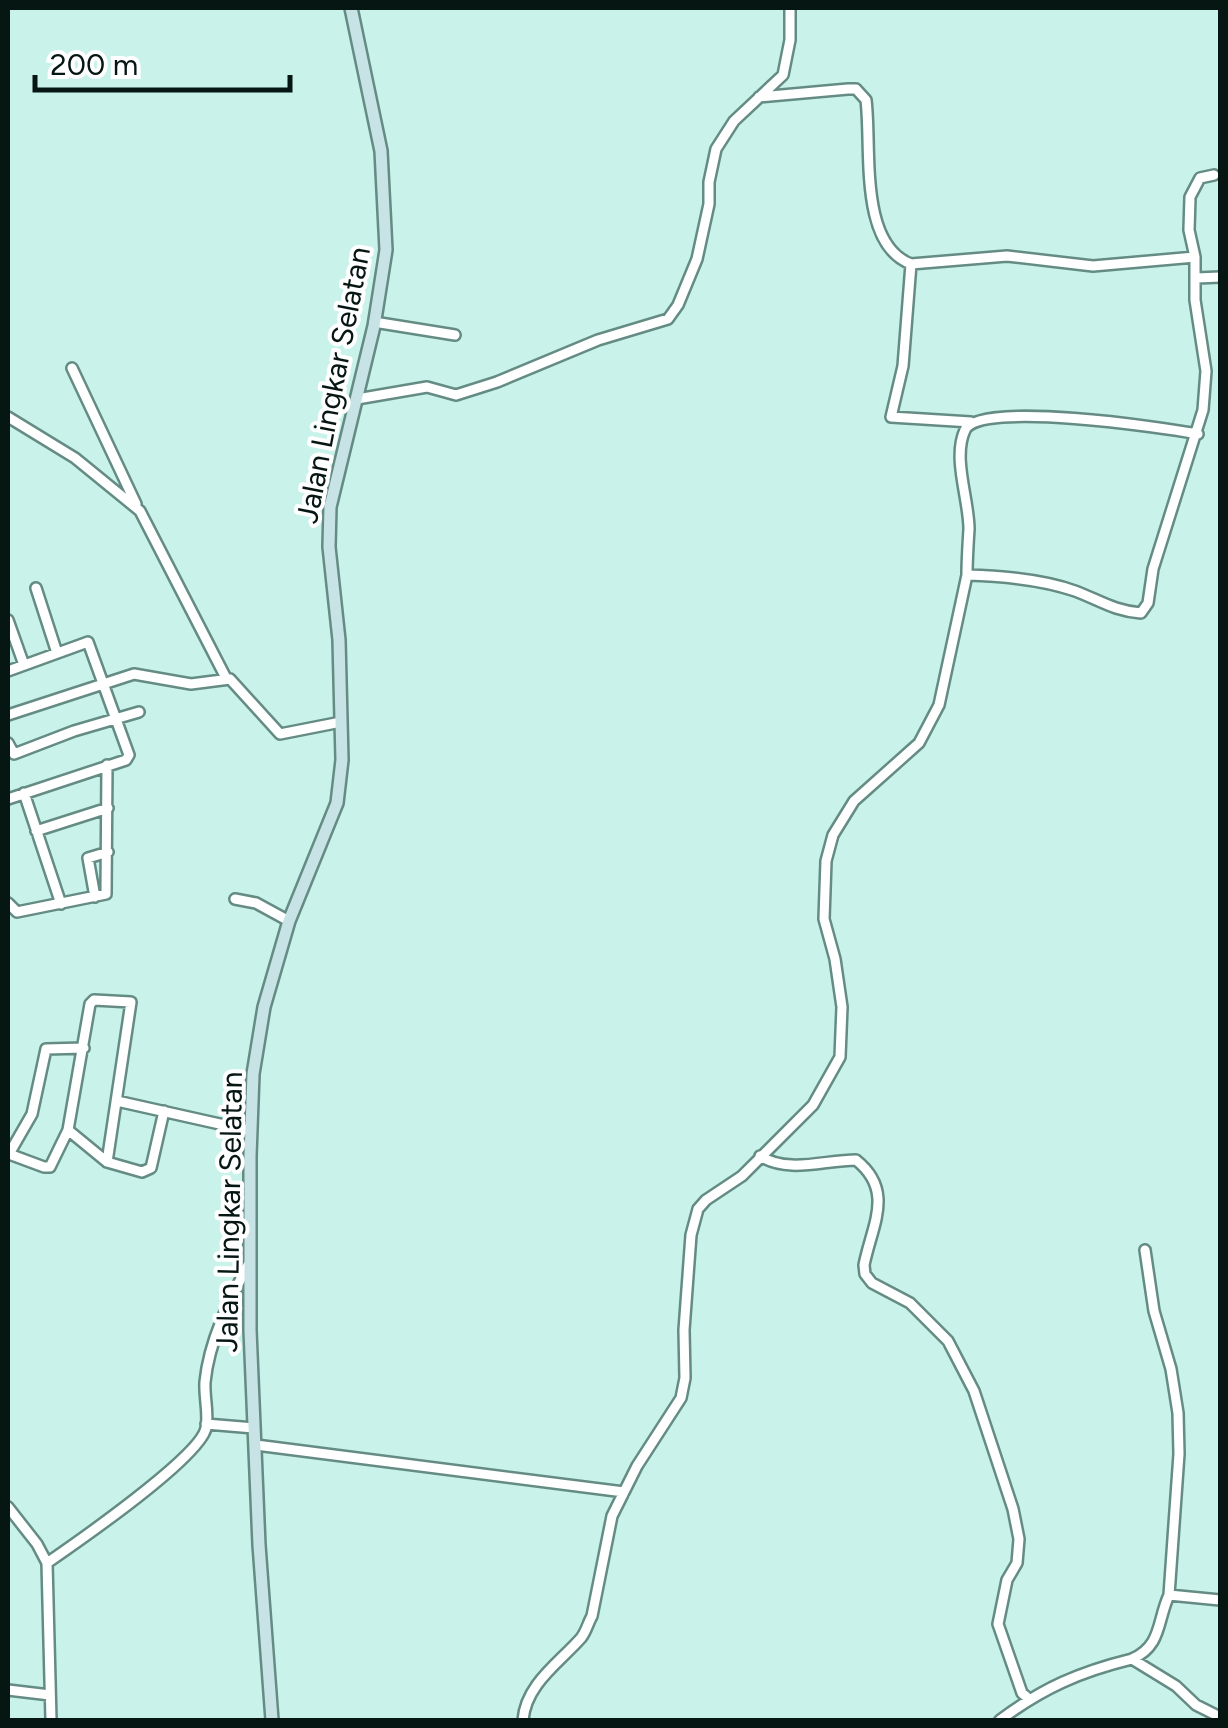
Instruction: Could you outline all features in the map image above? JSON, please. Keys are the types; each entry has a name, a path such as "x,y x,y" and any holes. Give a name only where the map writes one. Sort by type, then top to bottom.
{"street":[{"name":"Jalan Lingkar Selatan","path":"272,1720 254,1428 250,1262 253,1074 264,1007 289,920 337,803 342,760 330,506 357,400 386,250 382,151 350,8"},
{"path":"357,400 427,387 456,395 598,340 668,320 697,259 710,204 709,182 716,149 734,121 782,75 790,40 790,8"},
{"path":"759,97 848,88 860,92 867,108 871,186 878,230 894,254 911,264 1007,256 1093,266 1195,258"},
{"path":"967,575 1037,581 1073,590 1104,606 1141,613 1148,604 1153,569 1204,410 1206,371 1195,300 1197,278 1189,230 1190,197 1200,178 1214,174"},
{"path":"911,264 903,366 890,417 972,422 1006,416 1063,418 1146,424 1198,434"},
{"path":"1197,278 1220,278"},
{"path":"374,322 454,334"},
{"path":"72,368 106,444 226,678 280,734 341,722"},
{"path":"8,417 75,458 140,511"},
{"path":"523,1720 532,1689 581,1638 592,1616 612,1516 681,1398 692,1235 698,1209 742,1176 813,1105 840,1057 842,1007 824,920 826,861 832,835 854,801 918,743 939,705 967,575 962,450 965,430 972,422"},
{"path":"36,588 57,653"},
{"path":"8,620 24,665"},
{"path":"8,671 88,642 129,757 8,799"},
{"path":"8,715 134,674 191,684 226,678"},
{"path":"8,743 14,754 139,712"},
{"path":"8,903 17,912 107,892 108,766"},
{"path":"24,794 61,904"},
{"path":"36,831 108,808"},
{"path":"95,897 88,858 108,852"},
{"path":"235,899 256,902 289,920"},
{"path":"84,1048 46,1050 32,1114 10,1154 50,1166 68,1130 84,1048 92,1002 130,1001 107,1162"},
{"path":"117,1101 251,1130"},
{"path":"68,1130 107,1162 142,1172 152,1168 164,1111"},
{"path":"760,1156 787,1165 856,1160 874,1178 880,1200 864,1274 872,1283 910,1303 958,1356 974,1391 1013,1509 1017,1563 1008,1580 998,1624 1022,1692 1029,1699"},
{"path":"1000,1720 1029,1699 1082,1671 1132,1659 1156,1641 1169,1595 1179,1454 1178,1413 1171,1369 1154,1311 1145,1250"},
{"path":"47,1563 98,1528 194,1450 206,1430 205,1384 210,1353 234,1290 250,1262"},
{"path":"206,1424 254,1428"},
{"path":"256,1445 624,1492"},
{"path":"8,1506 47,1563 51,1720"},
{"path":"1169,1595 1220,1600"},
{"path":"1132,1659 1176,1686 1196,1705 1220,1717"},
{"path":"8,1690 50,1695"}]}
